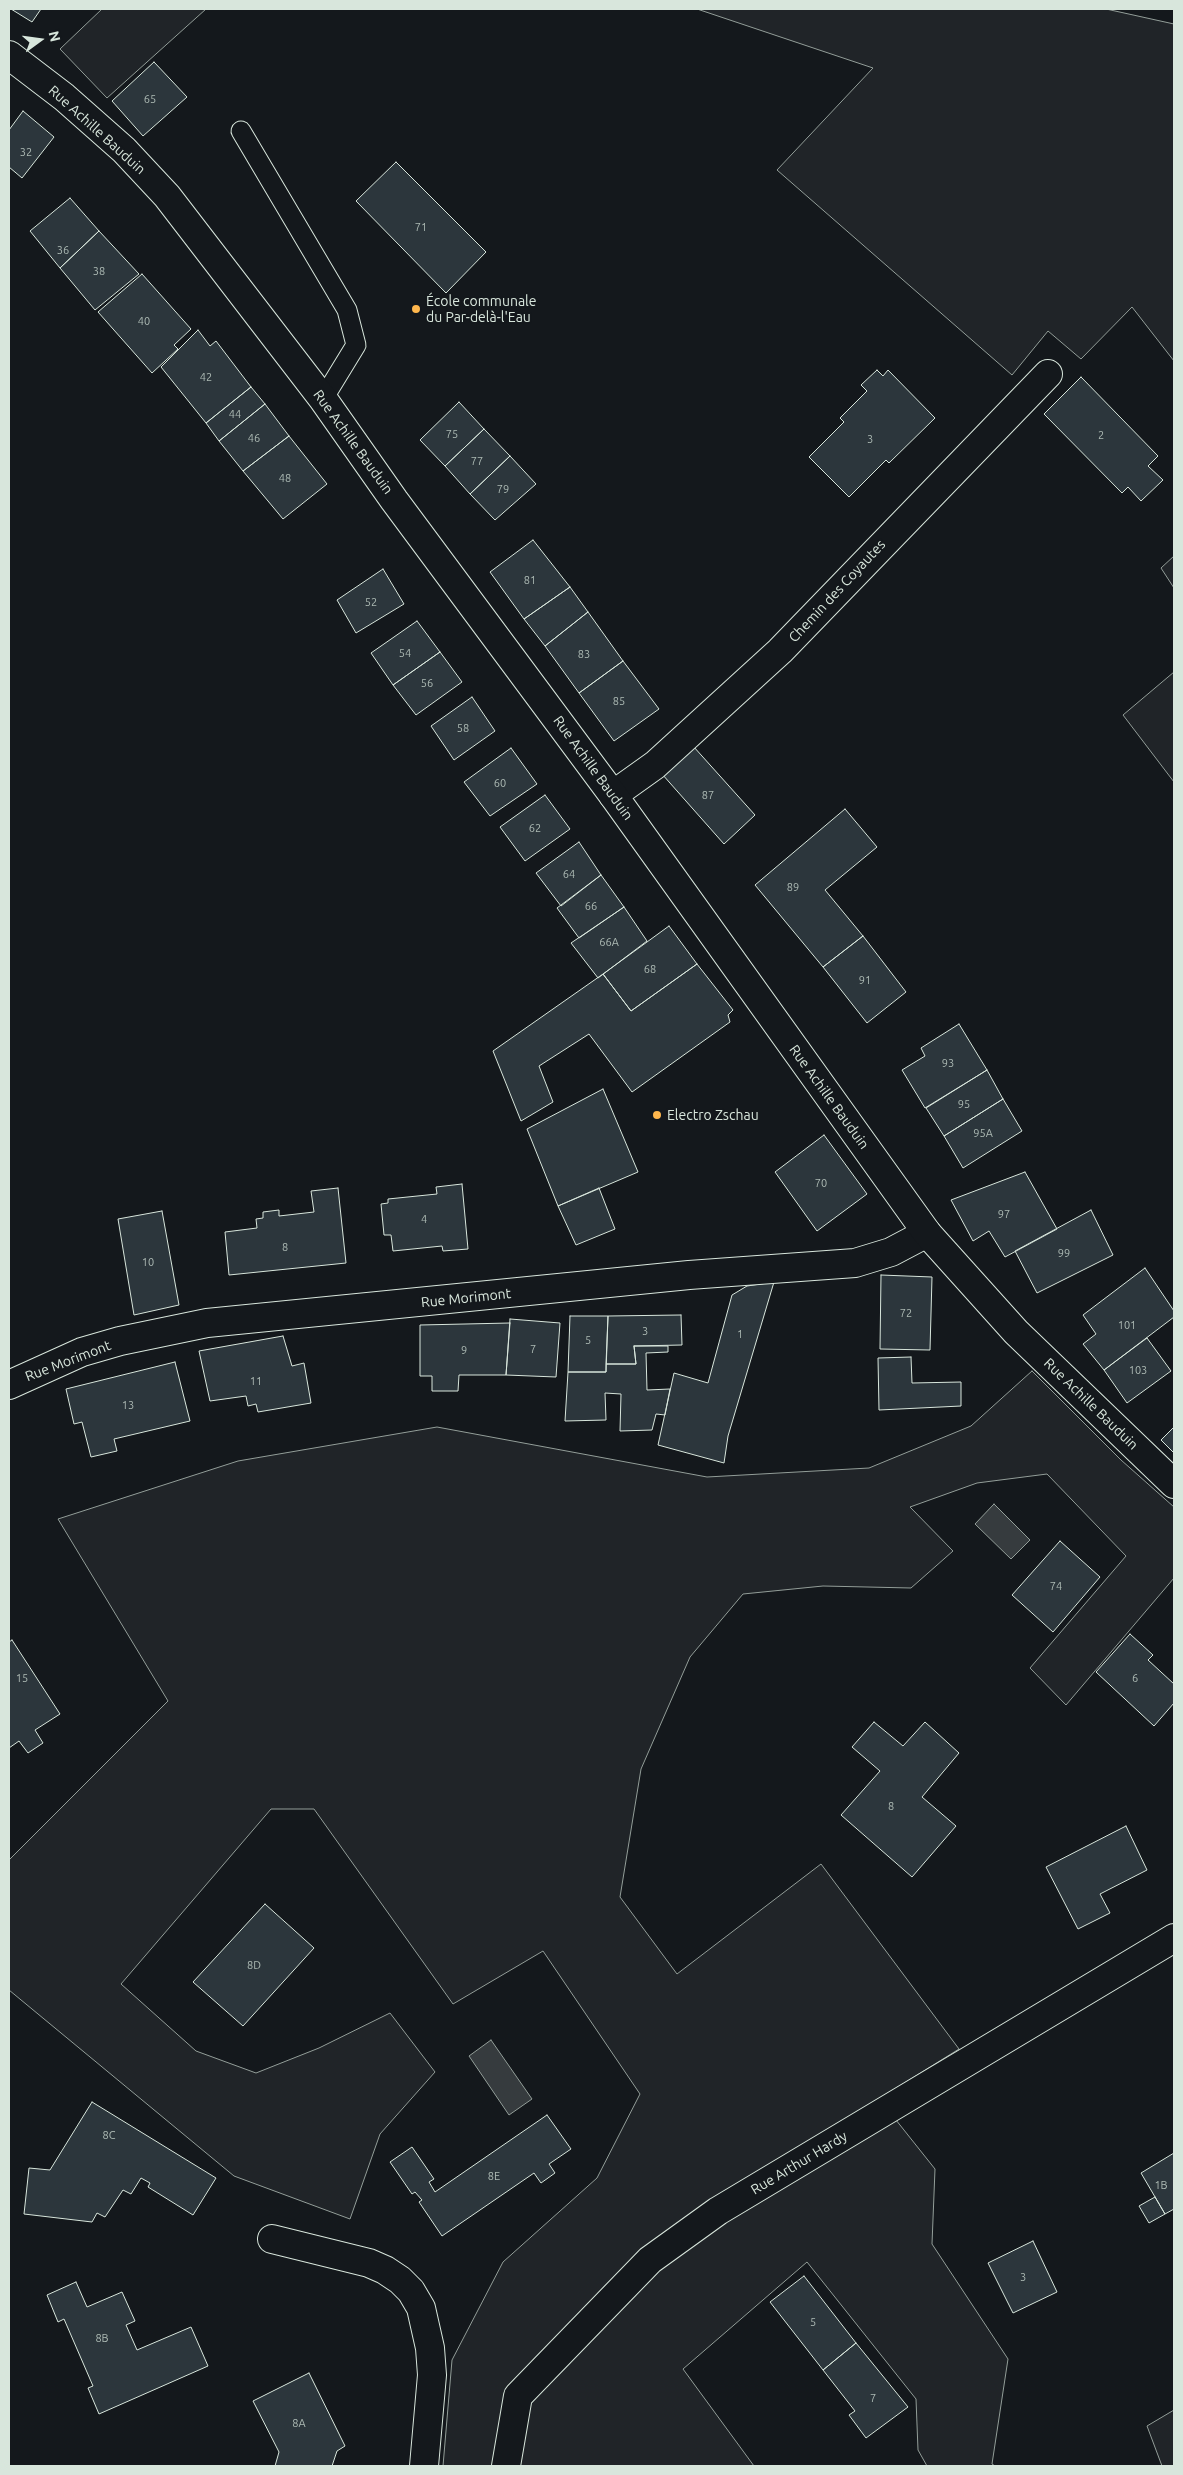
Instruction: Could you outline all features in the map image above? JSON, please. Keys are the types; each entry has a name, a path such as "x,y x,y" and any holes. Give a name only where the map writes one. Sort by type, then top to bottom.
{"street":[{"name":"Rue Achille Bauduin","path":"9,55 64,97 124,150 167,196 323,399 394,500 613,795 926,1233 1016,1332 1174,1484"},
{"name":"Chemin des Coyautes","path":"613,795 655,765 780,651 1048,374"},
{"name":"Rue Morimont","path":"9,1385 82,1352 120,1341 208,1323 689,1275 855,1264 891,1252 926,1233"},
{"name":"Rue Arthur Hardy","path":"506,2466 518,2396 650,2260 718,2211 1174,1938"},
{"path":"272,2239 369,2263 392,2274 411,2292 421,2308 430,2348 432,2375 424,2466"}],"lane":[{"path":"241,131 347,310 356,345 323,399"}],"shaded area":[{"path":"102,9 206,9 107,98 60,49"},
{"path":"697,9 1106,9 1174,24 1174,361 1132,307 1081,359 1048,331 1012,375 777,170 873,68"},
{"path":"1174,556 1174,588 1161,568"},
{"path":"1174,672 1174,782 1123,715"},
{"path":"1032,1371 1121,1460 1174,1507 1174,1578 1066,1705 1030,1668 1126,1556 1047,1474 977,1483 910,1507 953,1551 911,1588 823,1586 743,1594 690,1657 641,1769 620,1897 677,1974 821,1864 959,2049 803,2146 510,2389 497,2466 443,2466 452,2360 503,2262 597,2178 640,2094 543,1951 453,2004 314,1809 271,1809 121,1984 196,2051 256,2073 319,2048 390,2013 435,2072 380,2134 350,2219 234,2176 9,1990 9,1860 168,1701 58,1519 238,1461 437,1427 707,1477 869,1468 971,1426"},
{"path":"994,1504 1030,1540 1011,1559 975,1524"},
{"path":"491,2040 532,2099 509,2115 469,2056"},
{"path":"896,2120 935,2169 932,2244 1008,2359 992,2464 995,2466 927,2466 918,2450 916,2399 807,2262 683,2369 754,2466 518,2466 531,2400 656,2273 728,2220"},
{"path":"1174,2410 1174,2466 1162,2466 1147,2426"}],"building":[{"path":"11,9 41,9 32,22"},
{"path":"154,62 187,97 143,136 112,101"},
{"path":"23,111 54,137 22,178 9,167 9,130"},
{"path":"396,162 486,252 446,293 356,201"},
{"path":"70,198 99,231 60,268 30,231"},
{"path":"99,231 139,274 95,310 60,268"},
{"path":"142,274 191,329 174,345 178,349 152,373 98,312"},
{"path":"198,330 210,346 216,341 251,387 206,423 161,367"},
{"path":"877,370 883,376 888,370 935,418 889,463 886,460 849,497 809,457 844,422 840,418 867,391 861,385"},
{"path":"1081,377 1158,456 1148,466 1163,480 1141,501 1128,487 1122,493 1044,414"},
{"path":"251,387 265,404 219,441 206,423"},
{"path":"459,402 484,429 445,466 420,440"},
{"path":"265,404 289,436 243,471 219,441"},
{"path":"484,429 510,456 470,494 445,466"},
{"path":"289,436 327,484 283,519 243,471"},
{"path":"510,456 536,484 495,520 470,494"},
{"path":"533,540 570,587 524,619 490,572"},
{"path":"383,569 404,604 356,633 337,600"},
{"path":"570,587 588,612 545,646 524,619"},
{"path":"588,612 623,661 579,693 545,646"},
{"path":"417,621 440,652 393,685 371,653"},
{"path":"440,652 462,682 416,715 393,685"},
{"path":"623,661 659,709 614,741 579,693"},
{"path":"472,697 495,731 454,760 431,726"},
{"path":"693,746 755,815 724,844 662,774"},
{"path":"511,748 537,784 490,816 464,782"},
{"path":"545,795 570,829 525,861 500,827"},
{"path":"845,809 877,847 825,890 863,936 823,967 755,885"},
{"path":"579,842 601,875 561,906 536,873"},
{"path":"601,875 624,907 579,938 557,908"},
{"path":"624,907 647,941 598,978 571,943"},
{"path":"669,926 697,964 631,1011 603,974"},
{"path":"863,936 906,992 867,1023 823,967"},
{"path":"697,964 733,1010 728,1015 730,1022 632,1092 589,1034 539,1066 553,1102 521,1121 493,1051 603,974 631,1011"},
{"path":"959,1024 987,1070 925,1108 902,1070 925,1056 921,1048"},
{"path":"987,1070 1003,1099 944,1136 926,1108"},
{"path":"603,1089 638,1172 558,1206 527,1129"},
{"path":"1003,1099 1022,1131 963,1168 944,1136"},
{"path":"824,1135 867,1194 817,1231 775,1172"},
{"path":"1025,1172 1057,1229 1005,1257 989,1231 973,1241 951,1200"},
{"path":"462,1184 468,1249 443,1251 442,1246 393,1251 391,1235 384,1235 381,1204 388,1203 388,1199 437,1194 436,1187"},
{"path":"338,1188 346,1263 229,1275 225,1232 257,1228 256,1219 263,1218 263,1212 279,1210 279,1216 314,1212 311,1191"},
{"path":"599,1188 615,1229 576,1245 558,1206"},
{"path":"1091,1210 1113,1255 1037,1293 1015,1251"},
{"path":"162,1211 179,1305 134,1315 118,1219"},
{"path":"1145,1268 1174,1311 1174,1317 1104,1370 1083,1344 1096,1334 1083,1315"},
{"path":"881,1275 932,1277 930,1350 880,1349"},
{"path":"774,1282 728,1436 724,1463 658,1445 674,1373 708,1383 732,1295 747,1286"},
{"path":"681,1315 682,1345 634,1346 636,1364 606,1364 608,1316"},
{"path":"570,1316 608,1316 606,1372 568,1372"},
{"path":"510,1319 560,1323 556,1377 506,1375"},
{"path":"510,1323 506,1375 459,1375 458,1391 432,1391 432,1376 420,1376 420,1325"},
{"path":"283,1336 292,1366 304,1363 311,1403 258,1412 256,1404 248,1406 246,1396 210,1401 199,1351"},
{"path":"1147,1338 1171,1371 1127,1403 1104,1370"},
{"path":"634,1346 668,1346 668,1352 646,1353 647,1390 670,1389 665,1415 656,1414 652,1430 620,1431 621,1394 605,1393 606,1420 565,1421 568,1372 606,1372 606,1364 636,1364"},
{"path":"911,1357 912,1383 961,1382 961,1406 879,1410 878,1358"},
{"path":"175,1362 190,1421 114,1439 117,1451 91,1457 82,1422 74,1424 66,1389"},
{"path":"1174,1427 1174,1453 1161,1440"},
{"path":"1060,1541 1100,1577 1053,1632 1012,1595"},
{"path":"1130,1634 1153,1655 1148,1660 1174,1684 1174,1703 1154,1726 1096,1672"},
{"path":"12,1640 60,1714 35,1730 43,1743 28,1753 19,1741 9,1748 9,1642"},
{"path":"874,1722 903,1746 925,1722 959,1753 922,1797 956,1826 912,1877 841,1815 880,1771 852,1747"},
{"path":"1126,1826 1147,1870 1100,1894 1110,1913 1078,1929 1046,1867"},
{"path":"265,1904 314,1948 243,2026 193,1982"},
{"path":"92,2102 216,2178 193,2215 148,2187 150,2183 141,2178 131,2194 123,2190 105,2217 97,2213 92,2222 24,2214 29,2168 50,2170"},
{"path":"547,2115 571,2149 549,2164 555,2173 541,2183 534,2173 442,2236 419,2202 422,2200 415,2192 412,2194 390,2162 412,2147 434,2179 429,2182 435,2192"},
{"path":"1174,2153 1174,2209 1165,2214 1141,2173"},
{"path":"1155,2197 1165,2214 1149,2223 1139,2206"},
{"path":"1033,2241 1057,2292 1013,2313 988,2263"},
{"path":"804,2276 856,2343 823,2370 770,2302"},
{"path":"76,2282 87,2307 122,2292 135,2321 126,2325 137,2350 191,2327 208,2366 99,2414 88,2388 93,2386 64,2319 58,2322 47,2295"},
{"path":"856,2343 908,2407 866,2438 849,2415 855,2411 823,2370"},
{"path":"309,2373 345,2446 337,2451 332,2466 275,2466 279,2452 253,2401"}],"place":[{"name":"École communale du Par-delà-l'Eau","path":"416,309"},
{"name":"Electro Zschau","path":"657,1115"}]}
